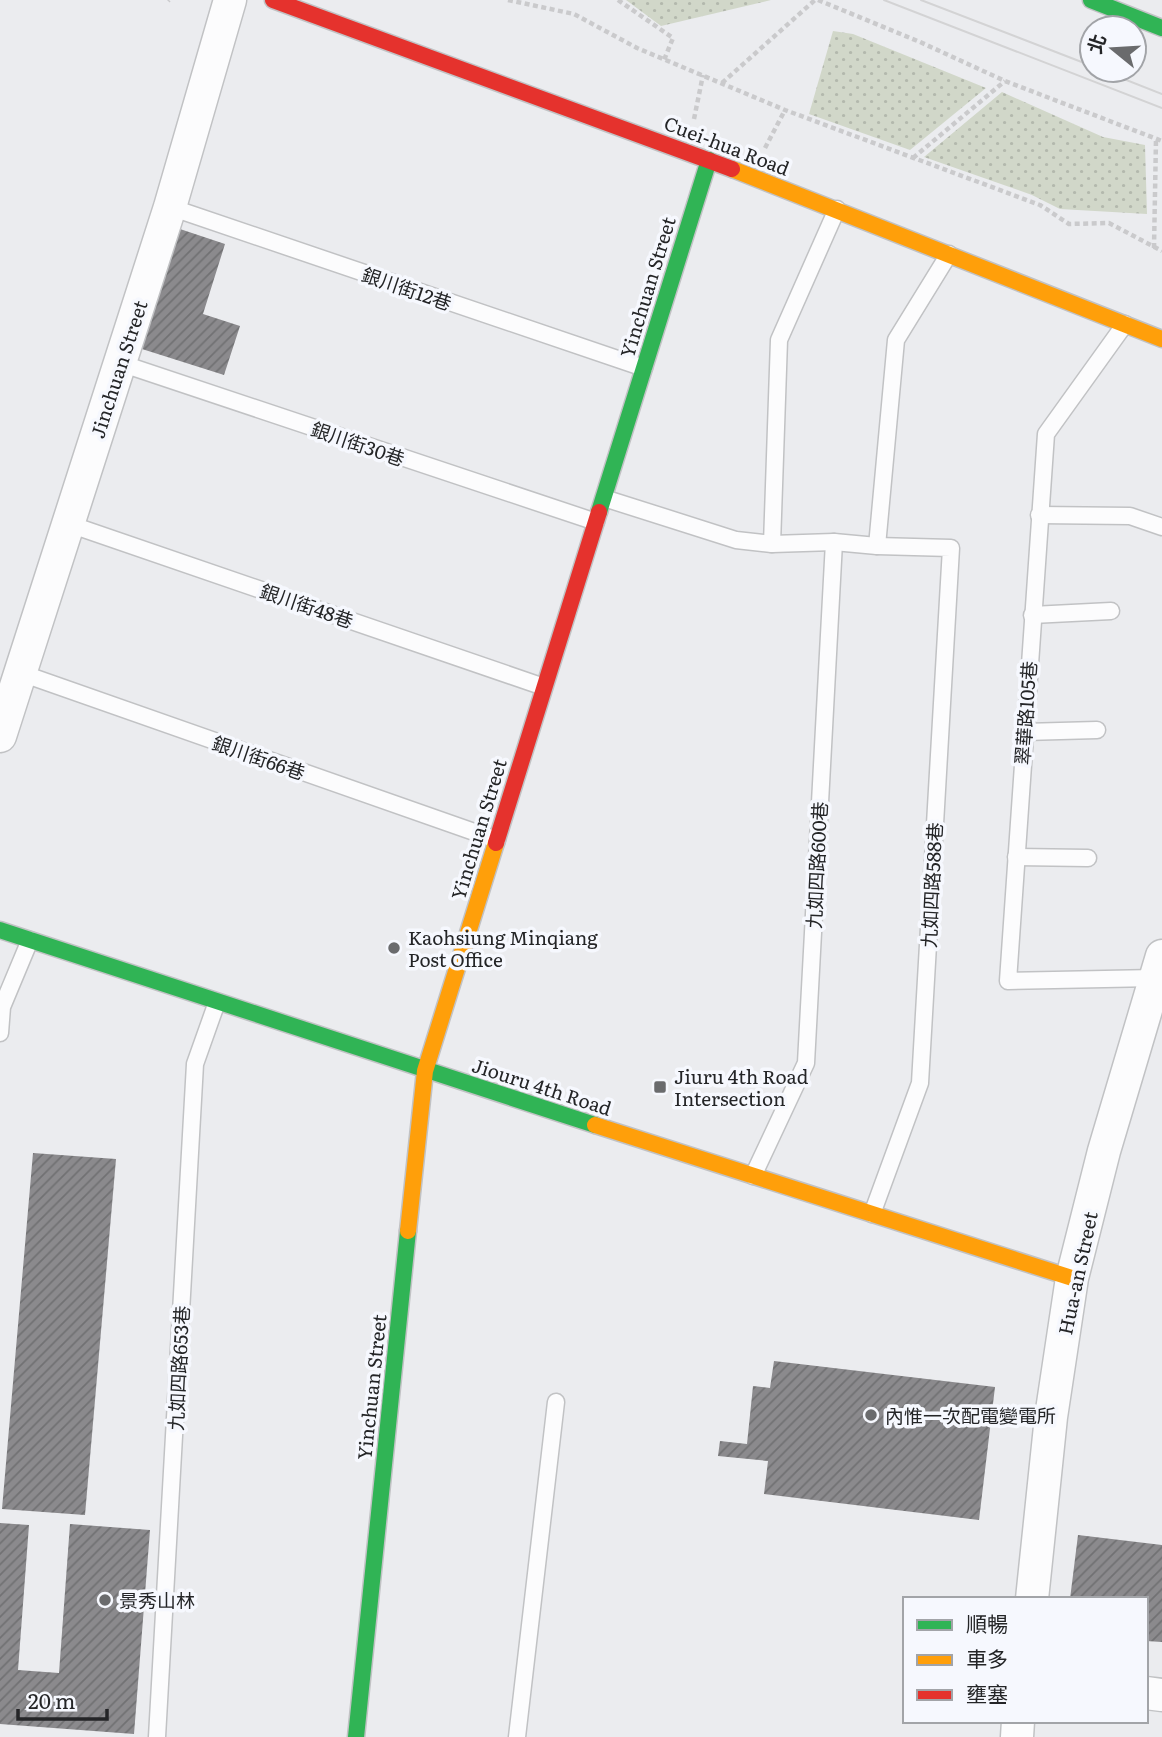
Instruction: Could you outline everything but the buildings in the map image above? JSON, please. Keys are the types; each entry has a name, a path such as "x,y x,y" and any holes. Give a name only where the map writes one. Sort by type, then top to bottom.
{"street":[{"name":"Jinchuan Street","path":"0,736 170,207 230,0"},
{"name":"Cuei-hua Road","path":"273,0 709,160 1162,339"},
{"path":"1096,1 1162,28"},
{"name":"Yinchuan Street","path":"356,1737 425,1071 709,160"},
{"name":"Jiouru 4th Road","path":"0,930 425,1071 1072,1278"},
{"name":"Hua-an Street","path":"1032,1597 1051,1417 1072,1278 1104,1151 1158,967"}],"lane":[{"name":"銀川街12巷","path":"170,207 644,368"},
{"path":"772,544 779,340 837,209"},
{"path":"604,498 736,540 772,544 834,542 877,546 896,340 949,254"},
{"name":"翠華路105巷","path":"1125,324 1046,435 1008,981 1158,967"},
{"name":"銀川街30巷","path":"120,363 596,523"},
{"path":"1039,515 1130,516 1162,527"},
{"name":"銀川街48巷","path":"69,524 544,687"},
{"name":"九如四路600巷","path":"753,1176 806,1063 834,542"},
{"name":"九如四路588巷","path":"872,1214 920,1083 951,548 877,546"},
{"path":"1032,615 1111,611"},
{"name":"銀川街66巷","path":"21,673 497,840"},
{"path":"1024,732 1097,730"},
{"path":"1016,857 1088,858"},
{"path":"0,1032 2,1007 30,940"},
{"name":"九如四路653巷","path":"157,1737 195,1064 217,1002"},
{"path":"517,1737 556,1402"}],"path":[{"path":"508,0 573,14 664,60 1040,205 1069,223 1109,223 1162,251"},
{"path":"618,0 673,38 664,60"},
{"path":"722,83 816,0 1005,81 1159,140 1154,248"},
{"path":"913,158 1005,81"}],"shaded area":[{"path":"626,0 771,0 661,26"},
{"path":"833,31 853,34 986,88 910,150 809,114"},
{"path":"1002,92 1103,137 1145,145 1147,214 1060,209 1032,195 924,157"}],"tram line":[{"path":"884,0 1162,108"},
{"path":"921,0 1078,61"},
{"path":"1137,84 1162,94"}],"traffic: fast":[{"path":"1091,0 1162,28"},
{"path":"599,512 709,160"},
{"path":"0,930 595,1125"},
{"path":"356,1737 408,1231"}],"traffic: slow":[{"path":"732,169 1162,339"},
{"path":"408,1231 425,1071 496,843"},
{"path":"595,1125 1072,1278"}],"traffic: jam":[{"path":"273,0 732,169"},
{"path":"496,843 599,512"}],"place":[{"name":"Kaohsiung Minqiang Post Office","path":"394,948"},
{"name":"Jiuru 4th Road Intersection","path":"660,1087"},
{"name":"內惟一次配電變電所","path":"871,1415"},
{"name":"景秀山林","path":"105,1600"}]}
